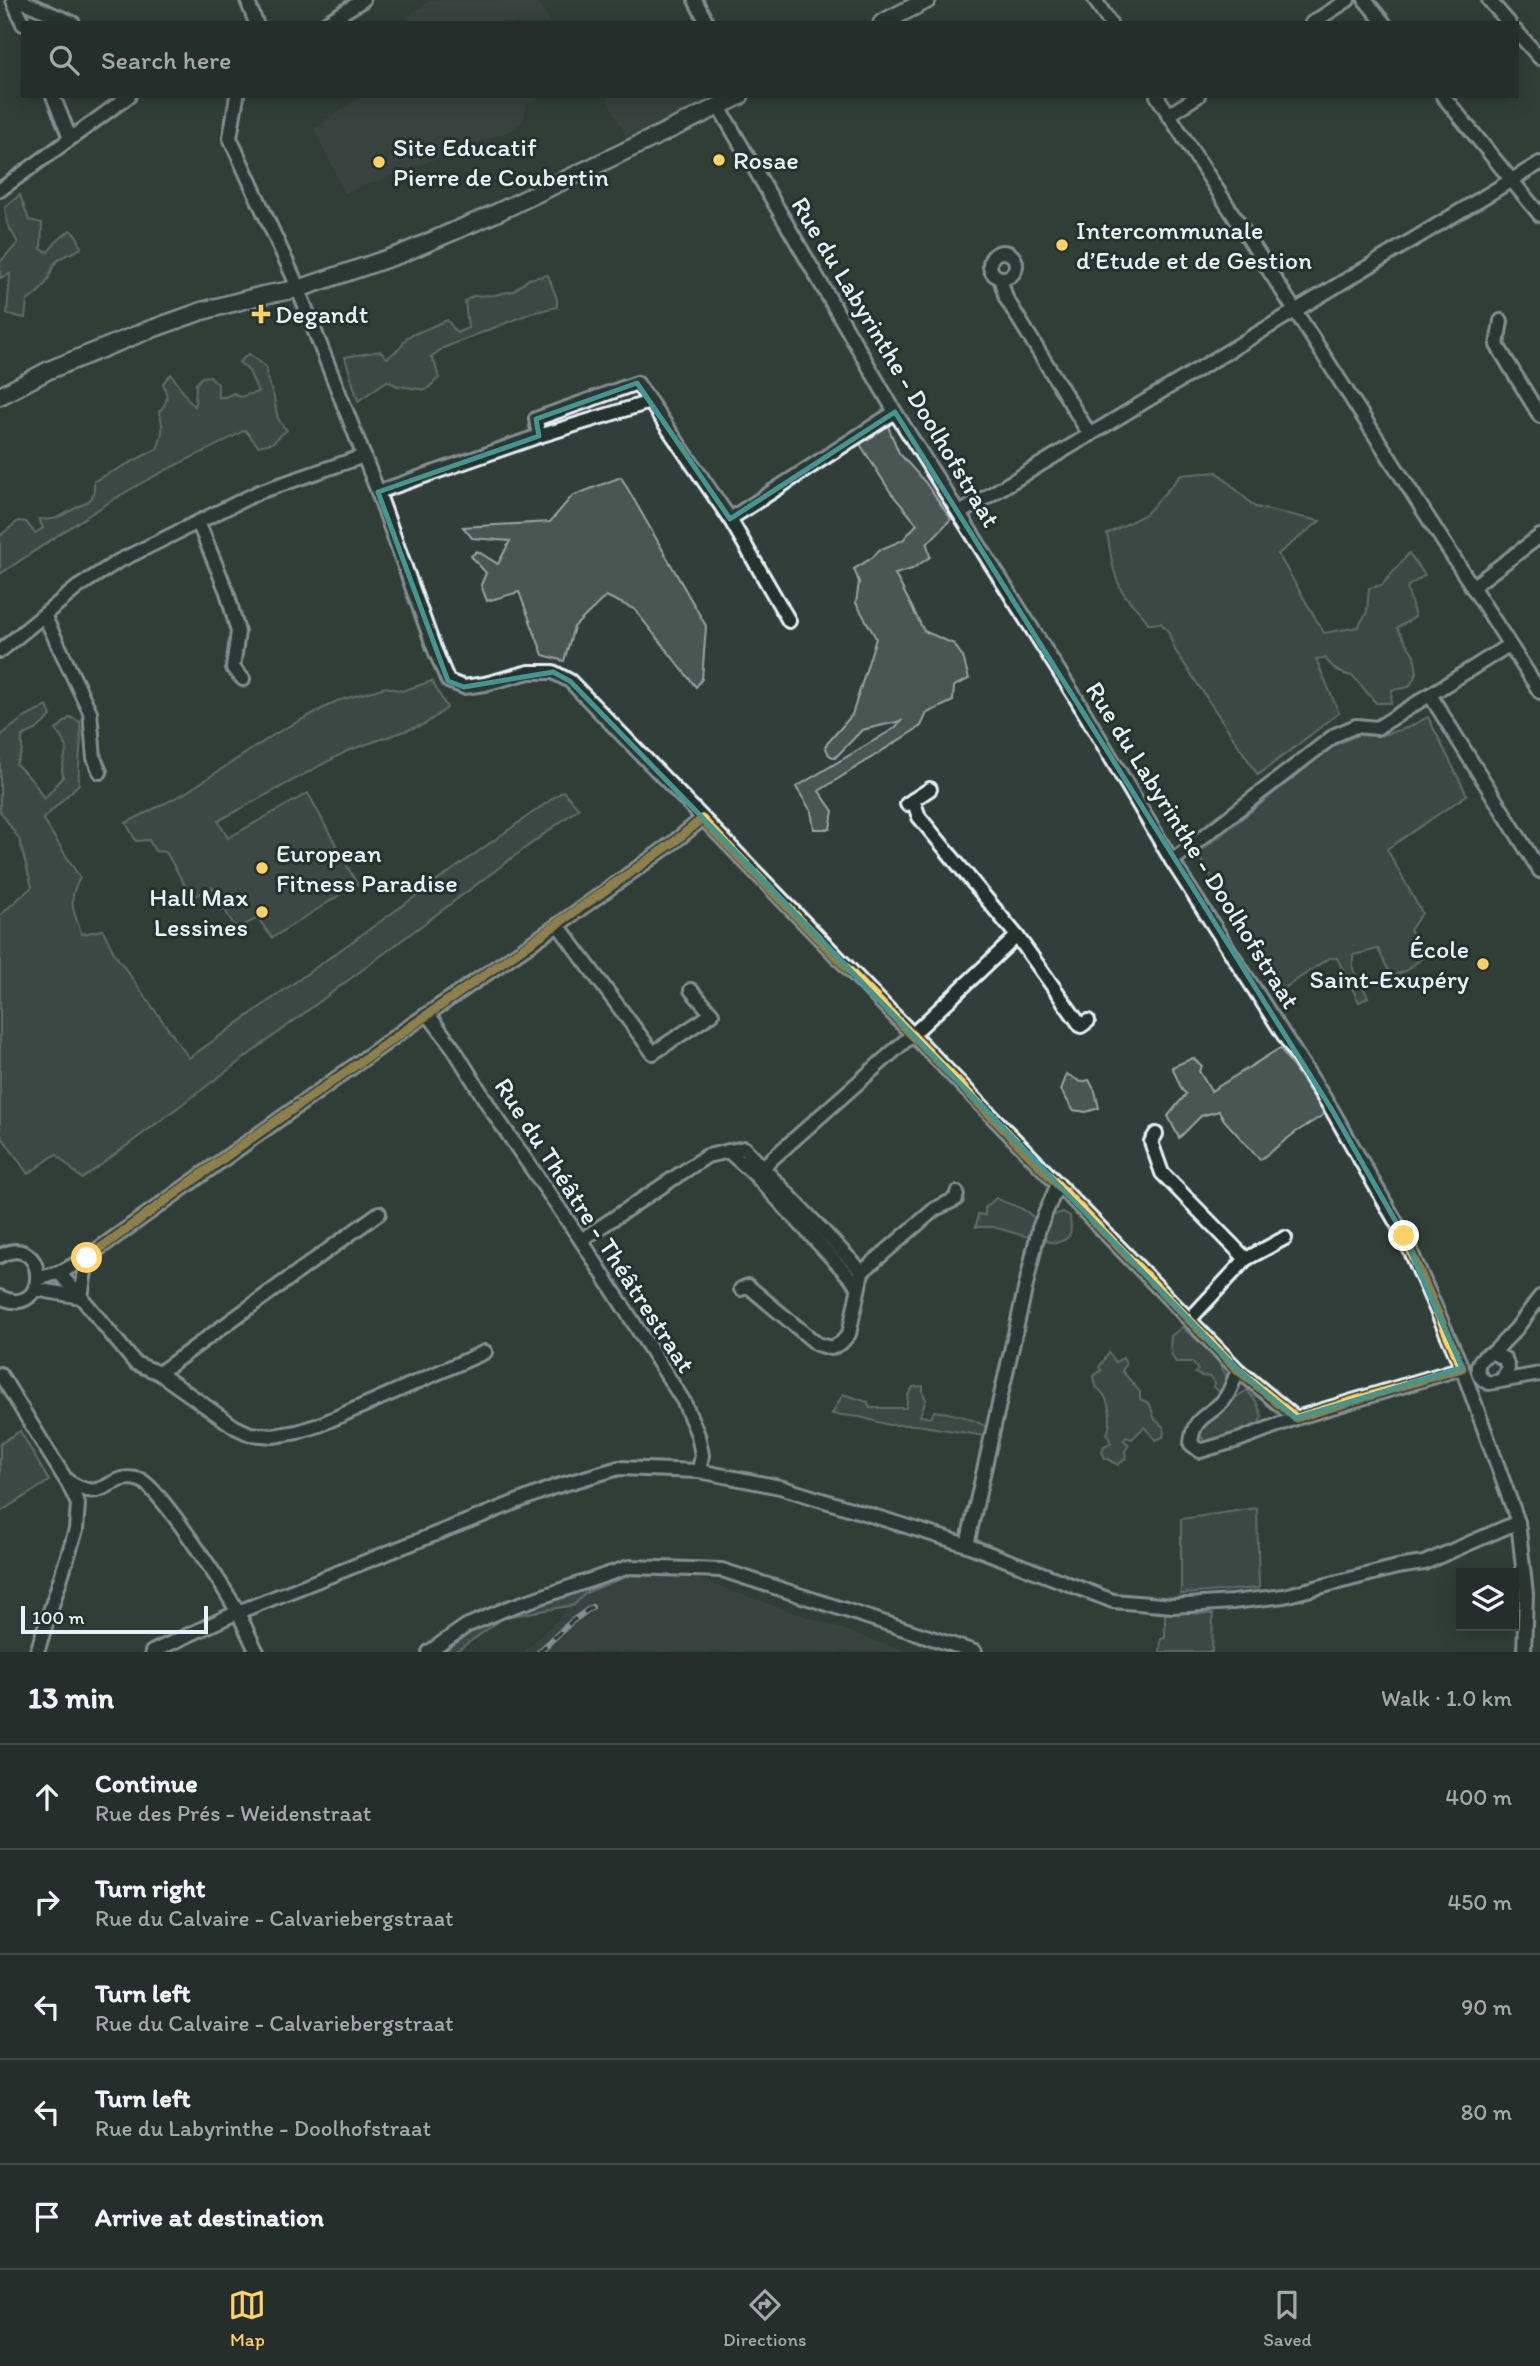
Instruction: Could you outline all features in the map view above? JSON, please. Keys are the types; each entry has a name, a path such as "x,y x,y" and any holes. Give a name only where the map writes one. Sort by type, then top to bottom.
{"street":[{"path":"13,0 22,21"},
{"path":"19,0 68,21"},
{"path":"247,0 255,21"},
{"path":"329,21 363,0"},
{"path":"695,0 706,21"},
{"path":"886,21 927,0"},
{"path":"1095,0 1109,21"},
{"path":"1315,21 1348,0"},
{"path":"1365,0 1382,21"},
{"path":"1489,0 1507,21"},
{"path":"1519,34 1540,58"},
{"path":"54,98 70,138"},
{"path":"0,190 126,98"},
{"path":"237,98 230,138 298,289 378,492 448,681 464,687 528,672 553,672 570,681 1238,1370 1296,1418"},
{"path":"0,396 49,370 202,311 298,289 401,254 484,218 736,98"},
{"path":"1158,98 1540,692"},
{"path":"1168,115 1195,98"},
{"path":"1445,98 1540,215"},
{"name":"Rue du Labyrinthe - Doolhofstraat","path":"719,107 895,412 1077,700 1172,861 1332,1110 1404,1236 1466,1371 1518,1522 1525,1594 1525,1649"},
{"path":"960,513 1540,163"},
{"path":"1000,278 1006,298 1090,435"},
{"path":"1501,321 1497,345 1540,416"},
{"path":"539,436 536,419 637,383 730,519 789,621"},
{"path":"378,492 539,436 650,402"},
{"path":"730,519 895,412"},
{"path":"0,652 78,587 117,562 259,492 363,456"},
{"path":"198,522 227,592 238,632 233,668 243,679"},
{"path":"1472,587 1540,536"},
{"path":"44,615 90,712 94,758 100,772"},
{"path":"1172,861 1335,735 1356,726 1377,728 1509,645"},
{"path":"1430,695 1540,871"},
{"path":"930,789 910,802 919,817 1017,936 1082,1026 1088,1021"},
{"path":"1,1298 20,1300 37,1284 87,1258 428,1014 558,925 702,819"},
{"path":"558,925 653,1053 712,1014 691,990"},
{"path":"758,1170 913,1034 1017,936"},
{"name":"Rue du Théâtre - Théâtrestraat","path":"428,1014 581,1240 684,1402 698,1435 702,1455 699,1471"},
{"path":"1156,1134 1151,1142 1162,1173 1246,1259"},
{"path":"581,1240 707,1156 744,1148 758,1170 858,1286"},
{"path":"758,1170 862,1272"},
{"path":"967,1545 1039,1228 1058,1184"},
{"path":"741,1289 748,1286 817,1344 831,1348 841,1343 849,1334 862,1272 935,1209 956,1199 957,1193"},
{"path":"159,1373 380,1213"},
{"path":"1189,1319 1246,1259 1284,1238"},
{"path":"0,1256 10,1251 25,1254 36,1264 37,1284"},
{"path":"82,1297 87,1258"},
{"path":"59,1273 135,1363 159,1373 235,1427 262,1437 277,1436 319,1425 485,1352"},
{"path":"37,1284 82,1297"},
{"path":"1466,1371 1483,1356 1493,1353 1516,1329 1540,1297"},
{"path":"1493,1353 1501,1356 1507,1363 1507,1372 1502,1380"},
{"path":"1238,1370 1224,1401 1199,1419 1192,1430 1191,1444 1200,1451 1296,1418 1477,1370 1479,1360"},
{"path":"1466,1371 1489,1383 1540,1374"},
{"path":"0,1374 78,1504 76,1530 37,1652"},
{"path":"152,1652 238,1612 561,1485 619,1468 699,1471 780,1487 967,1545 1113,1601 1173,1605 1284,1596 1397,1567 1424,1563 1518,1522"},
{"path":"66,1480 81,1490 92,1492 127,1478 144,1481 159,1496 209,1565 238,1612 257,1652"},
{"path":"429,1652 466,1626 508,1608 629,1567 722,1570 975,1652"}],"highlighted area":[{"path":"637,383 730,519 895,412 1332,1110 1404,1236 1462,1368 1296,1418 1238,1370 570,681 553,672 464,687 448,681 378,492 539,436 536,419"}],"shaded area":[{"path":"432,0 536,0 549,21 408,21 406,17"},
{"name":"Site Educatif Pierre de Coubertin","path":"358,98 539,98 526,105 523,122 509,131 345,193 314,129"},
{"name":"Site Educatif Pierre de Coubertin","path":"606,98 697,98 700,102 629,141"},
{"path":"20,195 29,220 42,223 41,249 48,252 70,230 77,236 81,248 55,263 43,287 27,301 25,318 7,314 10,274 0,278 0,262 18,243 7,223 5,207"},
{"path":"548,275 557,299 557,307 531,313 443,348 431,357 439,378 426,390 398,386 387,381 358,401 345,357 380,351 387,358 400,348 407,337 447,320 457,333 468,328 465,301 473,296 513,291 529,279"},
{"path":"249,354 266,367 278,417 287,430 272,443 258,446 245,430 122,494 0,574 0,536 18,521 26,522 35,533 43,528 39,519 57,518 92,498 94,481 157,449 162,430 159,412 167,398 163,383 171,374 195,406 196,384 202,377 210,376 218,384 218,397 234,393 240,397 258,392 249,371 239,362"},
{"path":"887,424 899,453 925,482 951,519 927,544 930,557 912,569 895,574 924,631 954,644 963,657 969,679 954,686 953,701 927,713 921,726 819,791 833,811 830,829 814,829 811,811 796,787 895,728 901,721 862,730 835,758 829,755 825,746 852,715 876,638 856,603 859,582 854,569 879,550 903,540 917,524 891,493 860,444"},
{"path":"1217,472 1255,507 1320,521 1278,554 1324,633 1358,627 1367,612 1369,588 1382,585 1409,553 1425,575 1407,587 1415,617 1397,628 1414,655 1417,673 1409,687 1392,690 1391,703 1376,703 1353,676 1337,670 1325,658 1316,659 1339,713 1258,775 1175,650 1168,631 1161,623 1149,624 1124,594 1112,562 1107,534 1146,514 1181,475"},
{"path":"621,477 706,626 702,679 696,687 634,609 606,596 574,627 564,661 543,655 519,592 487,601 481,585 486,573 471,556 477,551 498,564 510,541 472,538 463,527 550,522 572,496"},
{"path":"432,681 447,708 425,724 347,751 218,821 228,838 308,793 357,884 272,938 258,918 236,929 212,887 192,898 166,852 155,851 149,840 136,841 126,823 185,793 278,732 337,701 386,687 402,691"},
{"path":"47,706 51,716 36,730 22,736 22,751 16,764 34,782 44,799 63,777 67,747 56,730 70,717 80,722 79,784 43,819 80,878 73,899 74,912 82,934 103,930 114,953 189,1058 563,791 579,808 82,1179 56,1154 28,1174 0,1134 0,915 32,887 19,839 0,811 0,736 22,719"},
{"path":"1428,717 1467,795 1387,849 1422,913 1410,930 1428,953 1406,971 1391,976 1378,949 1353,955 1353,968 1368,997 1359,1002 1337,958 1329,958 1283,989 1197,854 1335,745 1358,735 1378,736 1407,728"},
{"path":"1280,1048 1325,1114 1260,1160 1219,1111 1201,1116 1179,1138 1168,1116 1186,1094 1172,1067 1193,1058 1202,1066 1199,1071 1211,1091"},
{"path":"1067,1074 1081,1082 1089,1080 1099,1108 1086,1112 1073,1110 1061,1090"},
{"path":"996,1198 1021,1208 1035,1219 1032,1238 993,1227 976,1227 978,1214 985,1215 985,1208"},
{"path":"1063,1212 1070,1216 1070,1234 1059,1242 1045,1240 1047,1217"},
{"path":"1182,1327 1209,1351 1225,1373 1228,1381 1222,1393 1213,1387 1215,1384 1211,1377 1195,1373 1198,1370 1192,1362 1176,1362 1174,1359 1170,1350 1171,1336"},
{"path":"1109,1353 1115,1362 1123,1358 1126,1364 1122,1371 1140,1392 1140,1399 1149,1403 1154,1417 1164,1430 1163,1437 1156,1440 1144,1427 1132,1439 1126,1437 1124,1440 1129,1445 1125,1451 1126,1458 1118,1465 1105,1458 1102,1452 1104,1446 1111,1443 1107,1434 1110,1415 1104,1396 1096,1387 1094,1376 1101,1370 1099,1367"},
{"path":"923,1386 926,1399 920,1416 931,1418 934,1411 962,1416 987,1427 984,1436 917,1425 889,1425 860,1417 832,1414 843,1394 868,1402 870,1408 906,1408 908,1395 913,1387"},
{"path":"1247,1390 1256,1401 1262,1416 1257,1427 1204,1441 1200,1435 1202,1421"},
{"path":"20,1431 49,1481 0,1512 0,1444"},
{"path":"1257,1508 1259,1588 1181,1594 1181,1519"},
{"path":"629,1567 630,1575 585,1593 574,1605 505,1617 455,1652 432,1652 466,1626"},
{"path":"630,1575 697,1579 907,1652 524,1652 585,1593"},
{"path":"1165,1612 1213,1614 1212,1652 1160,1652 1161,1639 1165,1638"}],"railway":[{"path":"539,1652 571,1622 592,1607"}],"place":[{"name":"Rosae","path":"719,160"},
{"name":"Site Educatif Pierre de Coubertin","path":"379,162"},
{"name":"Intercommunale d’Etude et de Gestion","path":"1062,245"},
{"name":"Degandt","path":"261,314"},
{"name":"European Fitness Paradise","path":"262,868"},
{"name":"Hall Max Lessines","path":"262,912"},
{"name":"École Saint-Exupéry","path":"1483,964"}],"route":[{"path":"87,1258 243,1144 558,925 702,819 1238,1370 1296,1418 1462,1368 1404,1236"}]}
